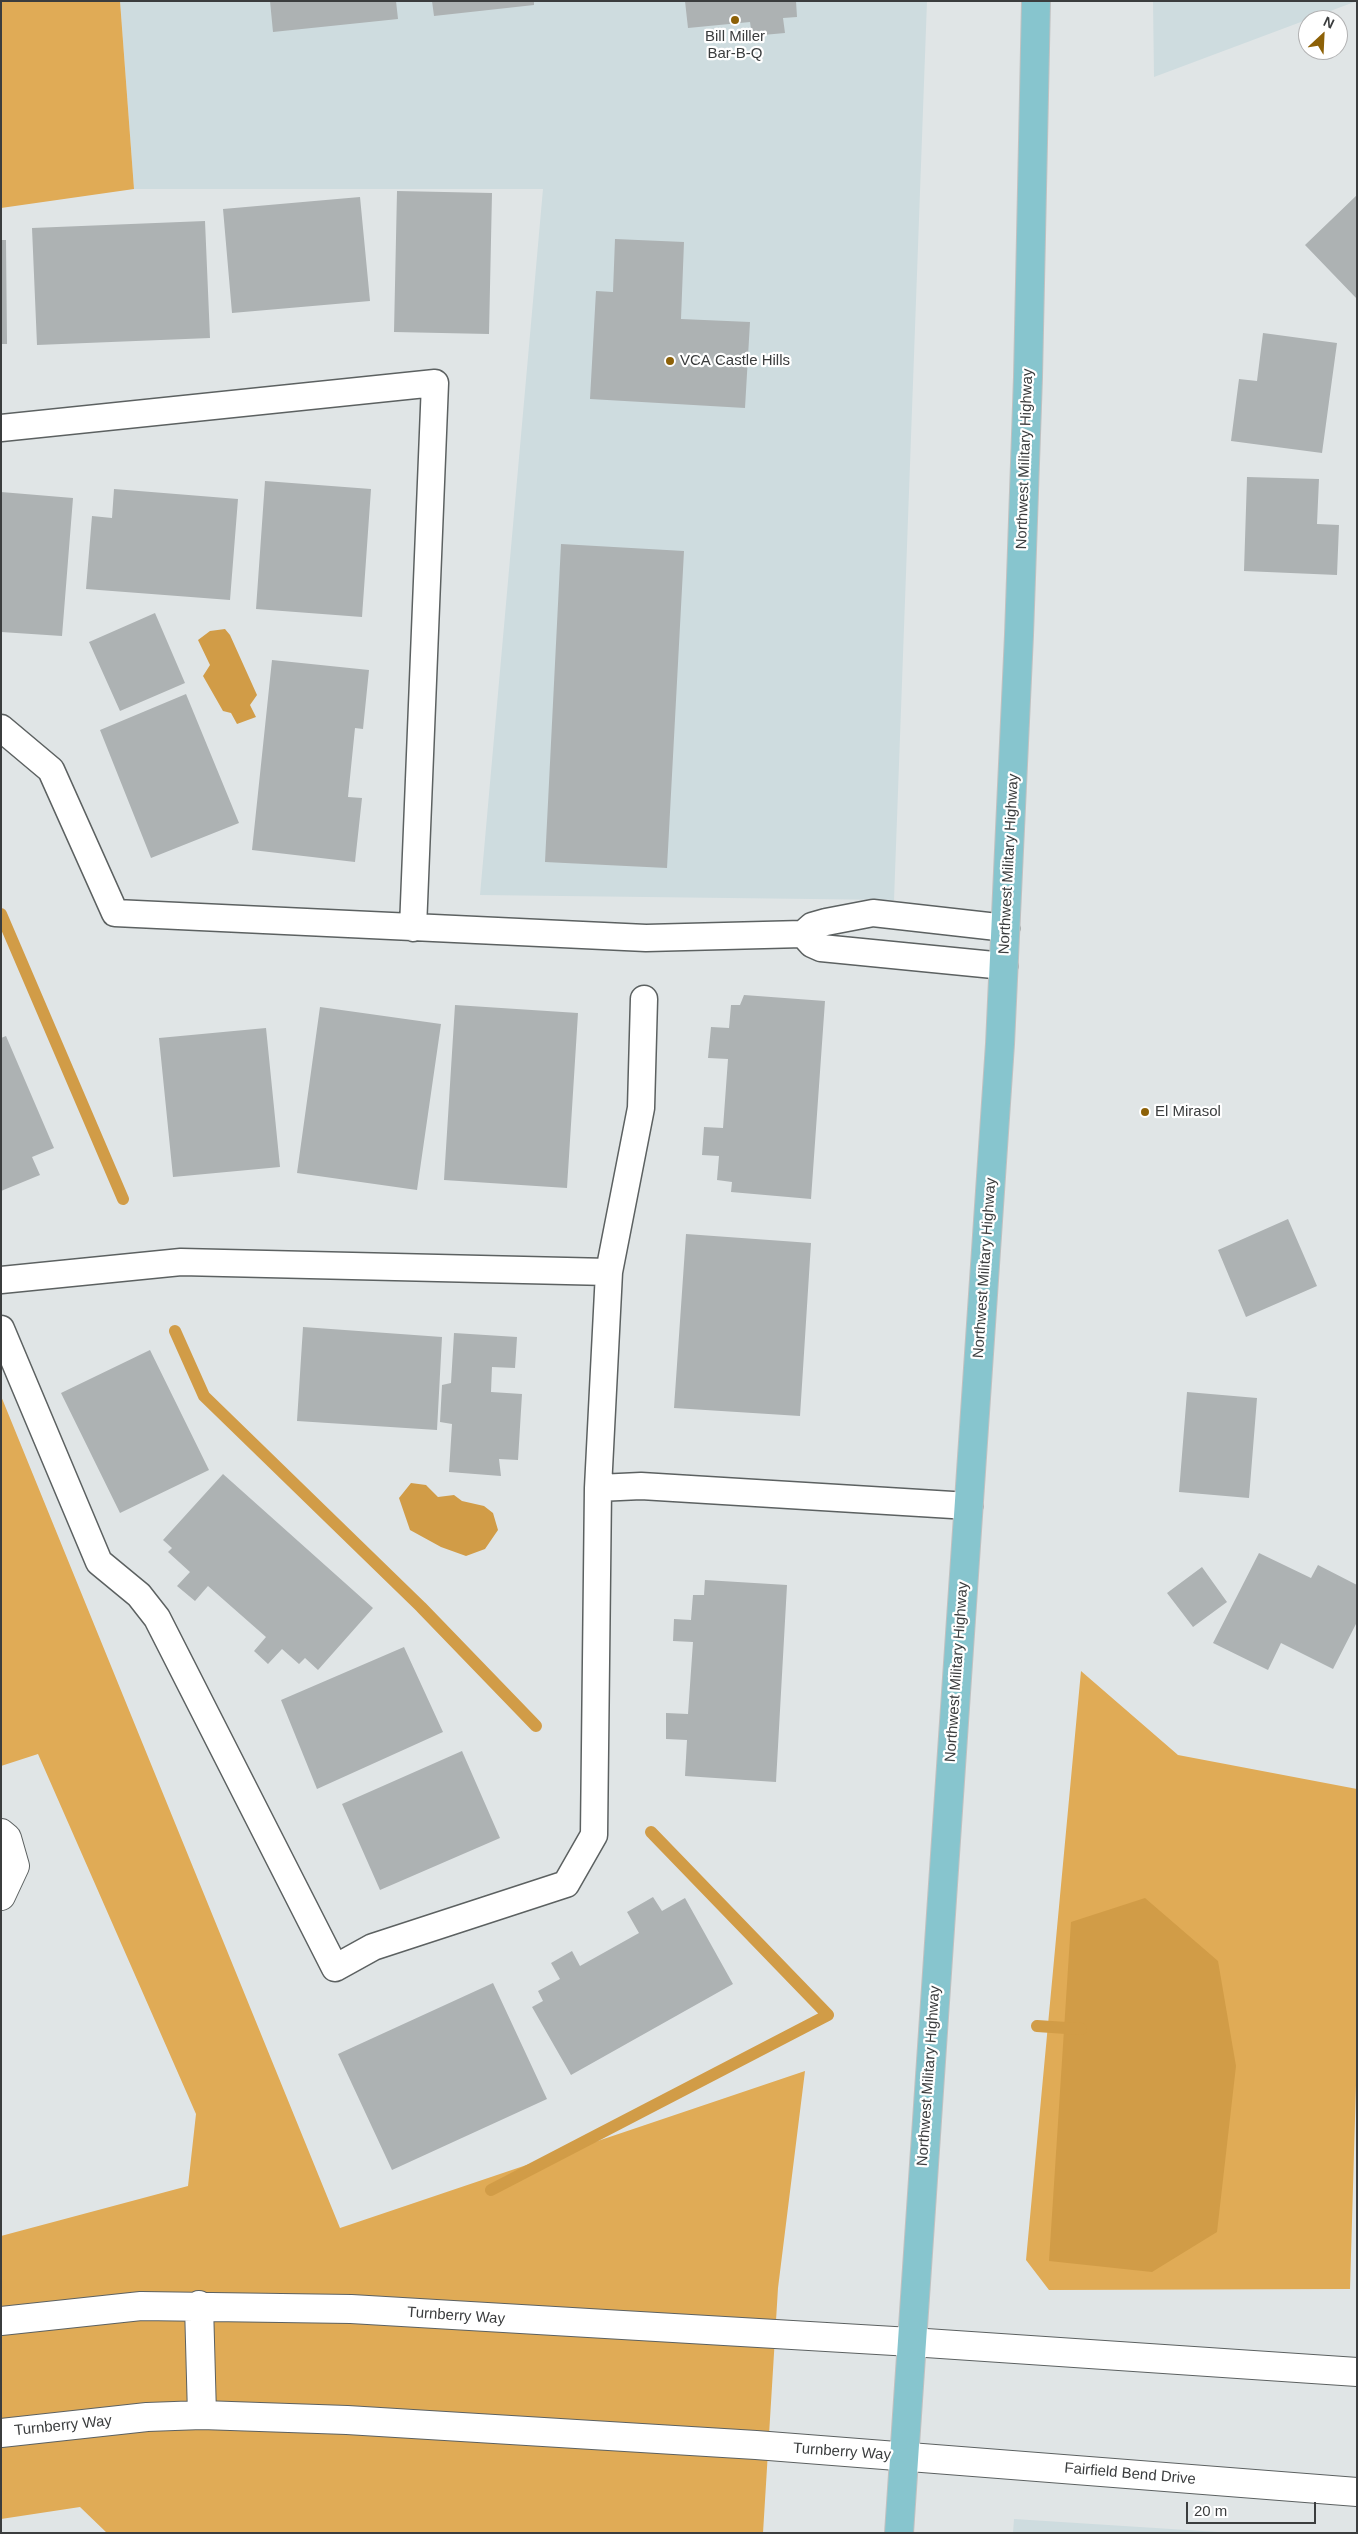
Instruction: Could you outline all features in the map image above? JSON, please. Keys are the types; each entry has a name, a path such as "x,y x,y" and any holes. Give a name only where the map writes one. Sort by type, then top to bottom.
{"main road":[{"name":"Northwest Military Highway","path":"899,2533 1004,966 1028,376 1036,1"}],"street":[{"path":"1,1834 7,1838 15,1866 1,1896"},
{"name":"Turnberry Way","path":"1,2321 141,2306 199,2305 351,2309 911,2342"},
{"path":"199,2305 202,2415"},
{"path":"911,2342 1357,2372"},
{"name":"Turnberry Way","path":"1,2432 147,2417 202,2415 377,2422 904,2456"},
{"name":"Fairfield Bend Drive","path":"904,2456 1357,2492"}],"lane":[{"path":"1,428 435,383 413,928"},
{"path":"1,728 52,770 115,913 646,938 803,934 812,926 826,922 874,914 1006,928"},
{"path":"803,934 812,944 821,948 1004,966"},
{"path":"1,1329 99,1562 139,1596 157,1618 335,1968 373,1947 566,1884 594,1835 598,1488 609,1272 641,1108 644,999"},
{"path":"1,1280 180,1262 609,1272"},
{"path":"598,1488 641,1486 968,1506"}],"shaded area":[{"path":"1,1 120,1 134,189 1,208"},
{"path":"120,1 927,1 894,900 480,895 543,189 134,189"},
{"path":"1153,1 1357,1 1333,10 1298,10 1298,23 1154,77"},
{"path":"225,629 230,635 257,695 250,705 256,717 237,724 231,713 223,711 203,676 210,665 198,640 210,631"},
{"path":"1,1396 340,2228 805,2071 778,2288 763,2533 107,2533 80,2507 1,2519 1,2236 188,2186 196,2114 38,1754 1,1766"},
{"path":"411,1483 426,1485 438,1497 454,1495 462,1501 484,1506 493,1513 498,1530 485,1549 466,1556 441,1547 410,1530 399,1498"},
{"path":"1081,1671 1178,1755 1357,1789 1357,2051 1350,2289 1049,2290 1026,2260"},
{"path":"1145,1898 1218,1961 1236,2066 1217,2232 1152,2272 1049,2261 1071,1922"},
{"path":"1014,2519 1234,2533 1013,2533"}],"building":[{"path":"270,1 396,1 398,19 273,32"},
{"path":"432,1 534,1 534,5 434,16"},
{"name":"Bill Miller Bar-B-Q","path":"685,1 796,1 797,17 783,18 785,33 752,36 750,22 688,28"},
{"path":"397,191 492,193 489,334 394,332"},
{"path":"1357,195 1357,299 1305,245"},
{"path":"360,197 370,301 232,313 223,209"},
{"path":"205,221 210,338 37,345 32,228"},
{"name":"VCA Castle Hills","path":"615,239 684,242 681,319 750,322 745,408 590,399 596,291 613,292"},
{"path":"1,240 6,240 7,344 1,344"},
{"path":"1263,333 1337,343 1322,453 1231,441 1239,379 1257,381"},
{"path":"1247,477 1319,479 1317,524 1339,525 1337,575 1244,571"},
{"path":"265,481 371,489 362,617 256,609"},
{"path":"114,489 238,499 230,600 86,589 92,516 112,518"},
{"path":"1,492 73,498 62,636 1,632"},
{"path":"561,544 684,551 667,868 545,862"},
{"path":"155,613 185,683 120,711 89,642"},
{"path":"272,660 369,670 363,729 355,728 348,797 362,798 355,862 252,850"},
{"path":"186,694 239,823 151,858 100,730"},
{"path":"744,995 825,1001 811,1199 731,1192 732,1182 717,1180 719,1156 702,1155 704,1127 723,1128 728,1059 708,1058 711,1027 729,1028 731,1005 740,1005"},
{"path":"455,1005 578,1013 567,1188 444,1180"},
{"path":"320,1007 441,1024 417,1190 297,1173"},
{"path":"266,1028 280,1167 173,1177 159,1038"},
{"path":"6,1036 54,1148 32,1157 40,1175 1,1191 1,1038"},
{"path":"1288,1219 1317,1286 1246,1317 1218,1250"},
{"path":"686,1234 811,1243 800,1416 674,1408"},
{"path":"303,1327 442,1337 437,1430 297,1421"},
{"path":"454,1333 517,1337 515,1368 492,1367 491,1392 522,1394 518,1460 499,1459 501,1476 449,1472 452,1424 440,1422 442,1385 451,1383"},
{"path":"150,1350 209,1470 120,1513 61,1393"},
{"path":"1187,1392 1257,1398 1249,1498 1179,1492"},
{"path":"223,1474 373,1608 318,1670 305,1658 299,1664 282,1649 268,1664 254,1651 266,1637 208,1586 195,1601 177,1586 190,1572 168,1552 172,1548 163,1540"},
{"path":"1259,1553 1311,1578 1318,1565 1357,1585 1357,1622 1333,1669 1281,1643 1268,1670 1213,1643"},
{"path":"1202,1567 1227,1602 1193,1627 1167,1593"},
{"path":"705,1580 787,1585 776,1782 685,1776 687,1740 666,1739 666,1713 688,1714 693,1642 673,1641 674,1619 691,1620 693,1595 704,1595"},
{"path":"404,1647 443,1732 317,1789 281,1700"},
{"path":"462,1751 500,1838 380,1890 342,1804"},
{"path":"653,1897 662,1911 685,1898 733,1984 571,2075 532,2007 543,2001 538,1991 560,1979 551,1963 572,1951 580,1966 639,1933 627,1912"},
{"path":"493,1983 547,2099 392,2170 338,2054"}],"waterway":[{"path":"1,914 123,1199"},
{"path":"175,1331 204,1396 421,1607 536,1726"},
{"path":"491,2190 828,2015 651,1832"},
{"path":"1037,2026 1081,2029"}],"place":[{"name":"Bill Miller Bar-B-Q","path":"735,20"},
{"name":"VCA Castle Hills","path":"670,361"},
{"name":"El Mirasol","path":"1145,1112"}]}
